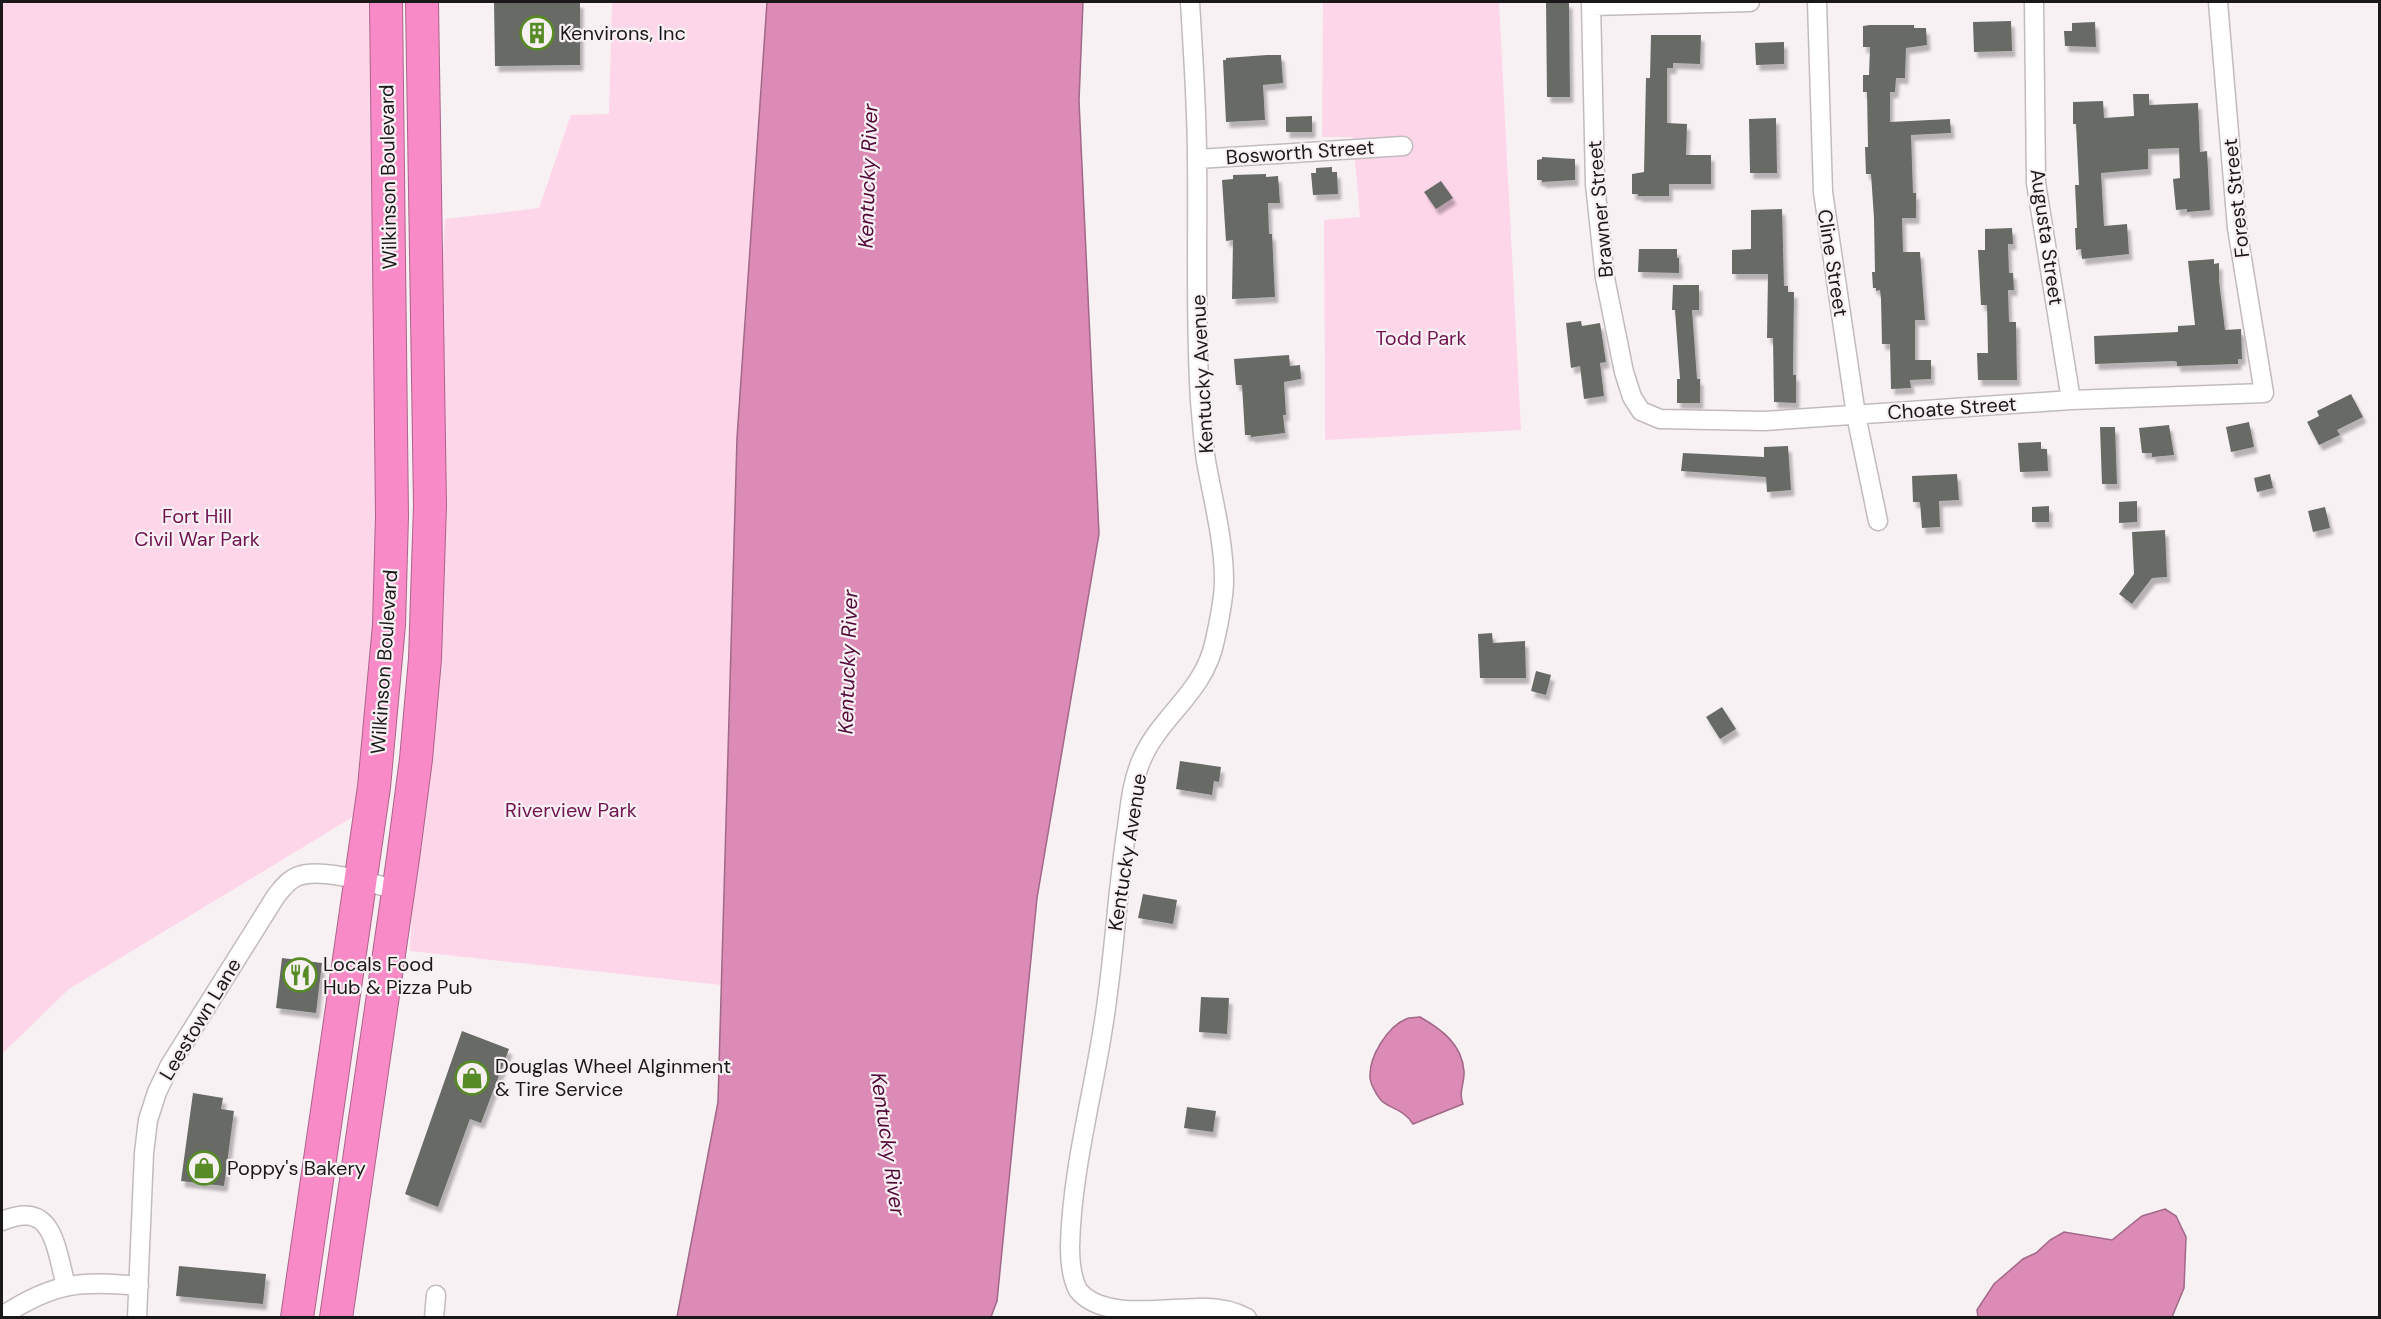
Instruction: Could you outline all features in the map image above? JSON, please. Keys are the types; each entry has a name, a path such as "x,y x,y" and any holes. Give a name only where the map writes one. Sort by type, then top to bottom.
{"highway":[{"name":"Wilkinson Boulevard","path":"297,1317 360,881 384,690 392,571 386,2"},
{"name":"Wilkinson Boulevard","path":"336,1317 398,890 421,710 430,556 422,2"}],"street":[{"name":"Kentucky Avenue","path":"1190,2 1197,159 1196,310 1202,432 1217,521 1224,582 1214,646 1203,674 1188,698 1153,739 1141,761 1134,786 1120,871 1107,1002 1075,1193 1071,1269 1077,1289 1089,1305 1105,1313 1123,1316 1201,1307 1247,1317"},
{"path":"1591,4 1750,2"},
{"name":"Cline Street","path":"1817,2 1823,192 1856,415 1878,521"},
{"name":"Augusta Street","path":"2034,2 2036,183 2072,400"},
{"name":"Forest Street","path":"2218,2 2237,228 2264,393"},
{"name":"Brawner Street","path":"1591,4 1595,184 1605,278 1624,372 1632,397 1641,411"},
{"name":"Bosworth Street","path":"1197,159 1403,146"},
{"name":"Choate Street","path":"1641,411 1660,419 1764,421 2072,400 2264,393"},
{"name":"Leestown Lane","path":"137,1317 144,1153 148,1120 157,1092 170,1065 283,887 295,878 319,874 398,890"},
{"path":"2,1221 21,1214 31,1215 44,1221 50,1230 66,1285"},
{"path":"2,1316 35,1295 66,1285 95,1283 139,1286"},
{"path":"434,1317 436,1294"}],"green space":[{"name":"Fort Hill Civil War Park","path":"2,2 371,2 392,546 371,806 69,989 2,1054"},
{"name":"Riverview Park","path":"612,2 767,2 737,438 721,985 410,951 445,219 539,208 571,115 609,114"},
{"name":"Todd Park","path":"1323,2 1499,2 1521,430 1325,440 1324,220 1360,217 1353,137 1322,137"}],"water":[{"name":"Kentucky River","path":"767,2 1083,2 1079,101 1099,534 1037,898 997,1301 991,1317 677,1317 718,1102 737,438"},
{"path":"1420,1017 1443,1032 1459,1053 1464,1071 1461,1095 1463,1104 1413,1124 1405,1115 1380,1099 1371,1082 1370,1069 1380,1044 1392,1029 1406,1019"},
{"path":"2165,1209 2176,1216 2186,1237 2184,1288 2172,1317 1978,1317 1977,1310 1994,1284 2050,1240 2064,1232 2112,1240 2142,1216"}],"building":[{"name":"Kenvirons, Inc","path":"494,2 580,2 580,65 495,66"},
{"path":"1546,2 1569,2 1570,97 1547,97"},
{"path":"2011,21 2012,51 1974,52 1973,22"},
{"path":"2095,22 2096,47 2065,46 2064,31 2072,31 2072,23"},
{"path":"1914,25 1914,28 1926,28 1927,45 1906,48 1905,78 1896,78 1895,92 1890,92 1890,122 1950,119 1951,133 1911,135 1916,218 1902,218 1903,252 1920,252 1925,320 1915,320 1915,360 1931,360 1931,379 1910,380 1911,388 1891,389 1890,344 1882,344 1880,290 1876,291 1876,288 1873,288 1874,218 1871,174 1866,174 1867,92 1863,92 1863,75 1869,75 1870,47 1863,47 1863,26"},
{"path":"1651,35 1701,35 1700,64 1673,63 1673,68 1667,68 1667,123 1687,124 1686,155 1711,155 1711,184 1669,184 1669,196 1632,194 1632,174 1644,172 1646,78 1650,78"},
{"path":"1784,42 1784,64 1756,65 1755,43"},
{"path":"1281,55 1283,83 1263,85 1265,120 1226,122 1223,60"},
{"path":"2133,94 2149,94 2149,105 2198,103 2200,152 2207,151 2210,210 2187,212 2187,209 2176,210 2173,179 2180,178 2179,148 2148,149 2148,169 2101,173 2104,226 2127,224 2129,254 2082,259 2081,249 2076,250 2075,185 2079,185 2073,102 2103,101 2104,118 2134,116"},
{"path":"1312,116 1312,132 1286,132 1286,117"},
{"path":"1776,118 1777,173 1750,173 1749,119"},
{"path":"1542,157 1575,159 1575,180 1542,182 1542,180 1537,180 1537,160"},
{"path":"1332,167 1332,172 1337,172 1338,194 1313,195 1311,173 1316,173 1316,168"},
{"path":"1266,174 1266,177 1278,176 1280,203 1268,203 1275,297 1232,299 1233,240 1226,241 1222,180 1233,179 1233,175"},
{"path":"1441,181 1453,198 1436,209 1424,192"},
{"path":"1782,209 1784,286 1788,286 1788,292 1794,292 1793,375 1796,375 1796,403 1774,402 1773,338 1767,338 1768,274 1732,274 1732,250 1751,249 1751,210"},
{"path":"2012,228 2013,244 2008,244 2009,273 2013,273 2014,290 2008,290 2009,322 2016,322 2017,380 1978,380 1977,353 1988,353 1987,305 1981,305 1978,250 1985,250 1985,229"},
{"path":"1639,249 1677,249 1679,273 1638,272"},
{"path":"2214,259 2214,264 2219,263 2225,330 2241,329 2242,359 2238,359 2238,364 2177,366 2177,362 2174,361 2095,364 2094,336 2178,332 2178,326 2195,325 2188,261"},
{"path":"1673,285 1699,285 1699,310 1692,310 1697,379 1700,379 1700,403 1677,403 1677,379 1680,379 1675,310 1672,310"},
{"path":"1581,321 1582,326 1600,323 1606,362 1600,363 1604,396 1584,399 1580,366 1571,368 1566,323"},
{"path":"1289,355 1290,366 1300,365 1301,379 1284,382 1285,433 1251,437 1251,435 1245,435 1242,385 1236,385 1234,359"},
{"path":"2351,394 2363,417 2337,430 2340,435 2319,445 2307,422 2319,416 2317,411"},
{"path":"2249,422 2254,447 2231,452 2226,427"},
{"path":"2169,425 2174,455 2152,457 2152,453 2142,453 2139,428"},
{"path":"2100,427 2115,427 2117,484 2102,484"},
{"path":"2041,442 2041,449 2047,449 2048,471 2020,472 2018,443"},
{"path":"1788,446 1791,490 1767,492 1766,477 1681,471 1683,453 1764,457 1764,447"},
{"path":"1957,474 1959,500 1939,501 1940,527 1922,528 1920,502 1913,502 1912,476"},
{"path":"2270,474 2273,488 2257,492 2254,478"},
{"path":"2137,501 2137,522 2119,523 2119,502"},
{"path":"2049,506 2049,522 2032,522 2032,507"},
{"path":"2325,507 2330,528 2313,532 2308,511"},
{"path":"2165,530 2167,577 2152,578 2132,604 2119,594 2134,574 2132,532"},
{"path":"1492,633 1493,643 1525,641 1526,678 1480,678 1478,634"},
{"path":"1536,671 1551,675 1546,695 1531,691"},
{"path":"1722,707 1736,729 1720,739 1706,717"},
{"path":"1180,761 1221,767 1219,782 1214,781 1212,795 1176,789"},
{"path":"1143,894 1177,900 1173,924 1138,918"},
{"name":"Locals Food Hub & Pizza Pub","path":"282,958 322,963 316,1013 276,1008"},
{"path":"1201,997 1229,998 1227,1034 1199,1032"},
{"path":"462,1031 509,1049 481,1123 470,1119 438,1207 405,1194"},
{"path":"193,1093 223,1098 221,1109 234,1111 224,1186 181,1181"},
{"path":"1187,1107 1216,1111 1213,1132 1184,1128"},
{"path":"179,1266 266,1274 263,1304 176,1296"}],"place":[{"name":"Kenvirons, Inc","path":"537,33"},
{"name":"Locals Food Hub & Pizza Pub","path":"300,975"},
{"name":"Douglas Wheel Alginment & Tire Service","path":"472,1078"},
{"name":"Poppy's Bakery","path":"204,1168"}]}
